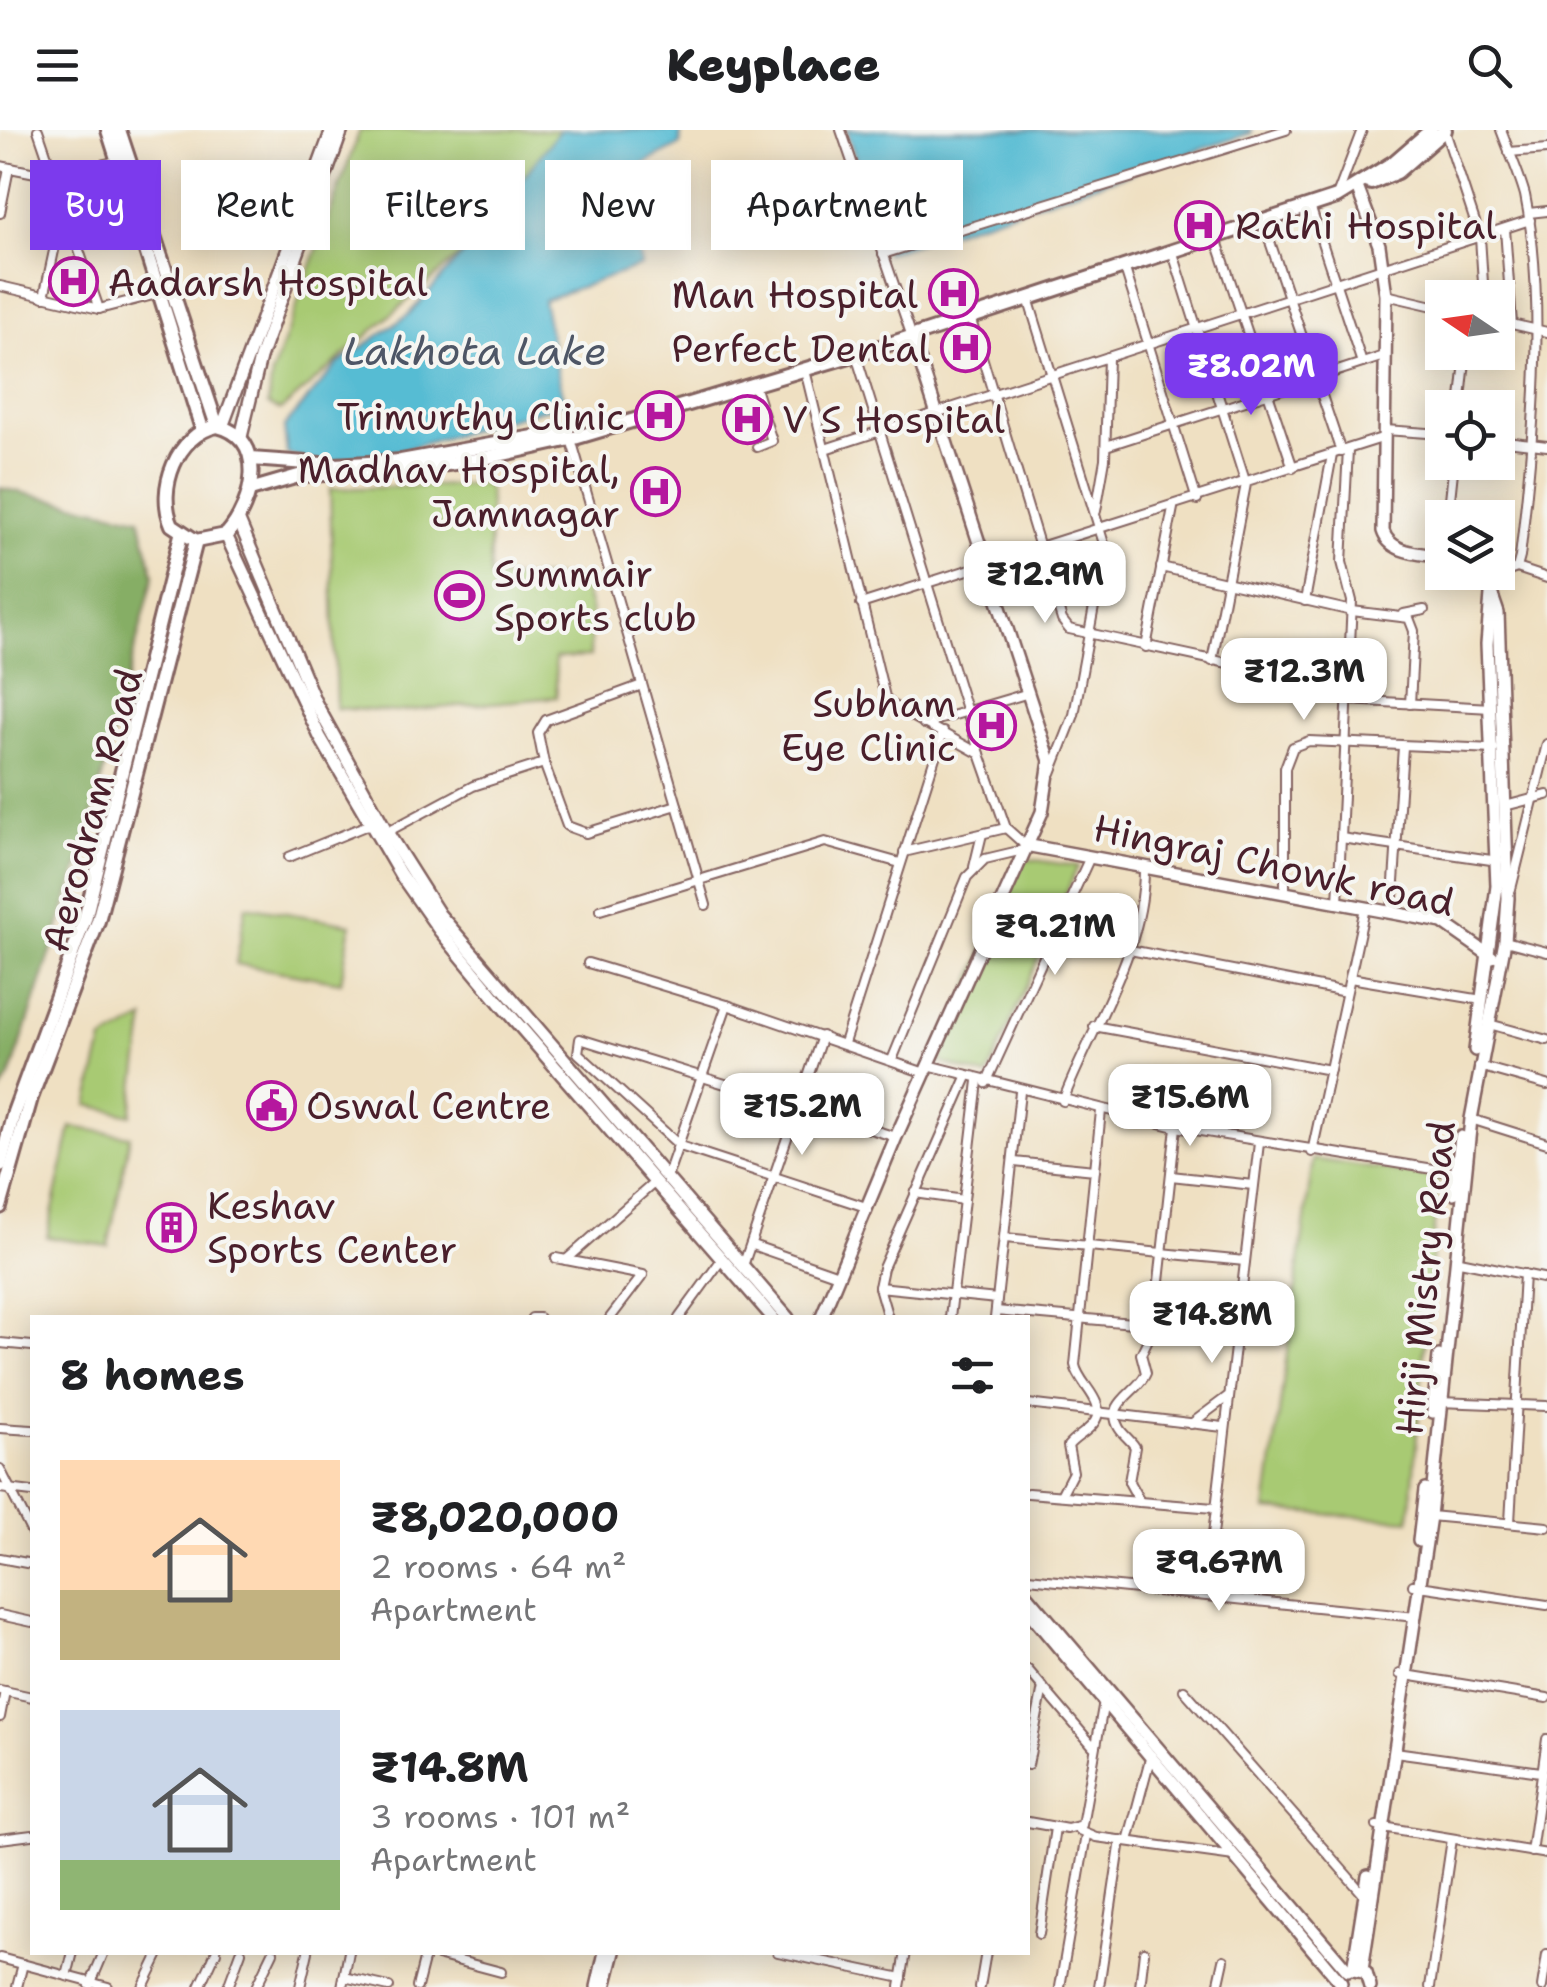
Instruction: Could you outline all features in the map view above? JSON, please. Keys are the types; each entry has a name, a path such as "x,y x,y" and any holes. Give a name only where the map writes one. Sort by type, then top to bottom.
{"main road":[{"path":"108,130 123,160"},
{"path":"118,130 123,160"},
{"path":"332,130 214,427 184,445 171,474 168,518 181,535 196,540 226,535 238,521 250,490 251,459 241,436 260,358 342,130"},
{"path":"1359,186 1431,130"},
{"path":"250,490 302,475 437,466 575,436 805,370 1337,197 1398,172 1445,130"},
{"path":"1359,186 1383,269 1386,296 1385,539 1396,548 1425,554"},
{"path":"149,250 161,294 214,427 241,436"},
{"path":"154,250 214,427"},
{"path":"822,1315 896,1137 1042,812 1051,773 990,565 912,336"},
{"path":"251,459 336,465 401,461 570,431 575,436"},
{"path":"238,521 315,702 387,832 439,914 770,1315"},
{"name":"Aerodram Road","path":"0,1207 14,1112 85,919 181,535"},
{"path":"226,535 320,737 370,824 440,931 785,1315"},
{"name":"Aerodram Road","path":"5,1153 98,921 196,540"},
{"name":"Hirji Mistry Road","path":"1349,1976 1380,1827 1430,1516 1460,1173 1498,861 1488,590"},
{"name":"Hirji Mistry Road","path":"1417,1585 1455,1260 1460,1173 1505,941 1508,898 1498,613 1491,590"},
{"name":"Hingraj Chowk road","path":"1024,847 1392,912 1454,927 1500,965"},
{"path":"1454,927 1505,941"},
{"path":"0,1122 14,1112"},
{"path":"1030,1598 1349,1976"},
{"path":"1030,1613 1238,1856 1349,1976 1370,1987"},
{"name":"Hirji Mistry Road","path":"1349,1976 1395,1752 1403,1675"},
{"path":"601,1987 605,1955"}],"street":[{"path":"38,130 46,160"},
{"path":"841,130 912,336"},
{"path":"883,254 1286,130"},
{"path":"1337,197 1362,130"},
{"path":"1445,130 1480,237 1483,280"},
{"path":"1501,130 1529,217 1543,311 1517,568 1547,578"},
{"path":"1509,152 1547,149"},
{"path":"0,213 5,167 30,172"},
{"path":"1348,170 1359,186"},
{"path":"1310,206 1362,363"},
{"path":"825,449 1505,229 1547,212"},
{"path":"1263,221 1340,452 1342,562 1352,612 1338,903"},
{"path":"1505,229 1509,280"},
{"path":"1215,235 1293,468"},
{"path":"44,298 54,250"},
{"path":"78,250 99,309"},
{"path":"1172,250 1246,484 1212,660"},
{"path":"1535,261 1547,260"},
{"path":"1124,265 1196,500"},
{"path":"0,286 99,309 161,294"},
{"path":"1386,296 1425,304"},
{"path":"1028,298 1102,530 1104,560 1074,715 1051,773"},
{"path":"970,317 1062,620 1070,629 1348,689"},
{"path":"1515,325 1543,331"},
{"path":"856,354 970,710 980,754 1006,828 1024,847 974,867"},
{"path":"1106,446 1384,356"},
{"path":"1096,510 1106,446 1108,357"},
{"path":"805,370 885,697 924,724 980,754"},
{"path":"754,385 772,441 757,447"},
{"path":"1534,413 1547,414"},
{"path":"861,604 1173,508 1385,433 1425,434"},
{"path":"575,436 706,905"},
{"path":"1515,442 1547,446"},
{"path":"1305,600 1340,452"},
{"path":"1146,647 1173,508"},
{"path":"1161,568 1352,612 1402,615 1424,610"},
{"path":"1402,615 1413,622 1414,630 1410,704"},
{"path":"642,685 546,720 538,733 544,763 574,832 586,833 677,805"},
{"path":"924,724 1029,692"},
{"path":"1348,700 1490,708"},
{"path":"844,1043 943,732"},
{"path":"1285,894 1287,758 1300,742 1494,748"},
{"path":"1508,898 1542,796 1547,744"},
{"path":"1392,912 1403,747"},
{"path":"387,832 473,786 544,763"},
{"path":"1504,806 1542,796"},
{"path":"289,857 370,824"},
{"path":"904,852 1006,828"},
{"path":"892,1060 974,867 982,834"},
{"path":"1341,838 1498,861"},
{"path":"600,910 825,842 900,863"},
{"path":"950,1315 982,1082 1090,857"},
{"path":"1062,1101 1130,950 1141,916 1144,867"},
{"path":"1312,1152 1364,908"},
{"path":"1505,941 1547,952"},
{"path":"1130,950 1346,992"},
{"path":"588,963 727,1004 892,1060 1020,1092 1259,1143 1460,1173"},
{"path":"1350,978 1482,1000"},
{"path":"612,1315 643,1276 561,1259 661,1180 680,1146 727,1004"},
{"path":"1487,1024 1547,1040"},
{"path":"1094,1026 1330,1070"},
{"path":"743,1266 822,1036"},
{"path":"866,1207 680,1146 578,1053 580,1039 896,1137"},
{"path":"1479,1066 1547,1085"},
{"path":"887,1315 880,1287 883,1268 967,1077"},
{"path":"996,1314 1020,1092"},
{"path":"1061,1495 1073,1472 1068,1446 1094,1423 1097,1412 1090,1390 1075,1371 1102,1111"},
{"path":"1471,1118 1547,1143"},
{"path":"1140,1502 1129,1482 1136,1447 1117,1424 1116,1414 1120,1400 1144,1379 1141,1354 1154,1326 1176,1127"},
{"path":"1206,1594 1259,1143"},
{"path":"1014,1162 1095,1170"},
{"path":"1171,1176 1253,1185"},
{"path":"915,1193 964,1200"},
{"path":"1005,1238 1245,1260"},
{"path":"752,1245 838,1275"},
{"path":"681,1315 722,1259"},
{"path":"1455,1260 1547,1279"},
{"path":"1510,1522 1524,1274"},
{"path":"880,1287 997,1299"},
{"path":"1030,1316 1236,1332"},
{"path":"0,1343 30,1346"},
{"path":"1192,1424 1227,1397"},
{"path":"1438,1402 1547,1406"},
{"path":"1030,1404 1223,1427"},
{"path":"0,1428 30,1430"},
{"path":"0,1469 30,1529"},
{"path":"0,1488 30,1492"},
{"path":"1030,1492 1214,1508"},
{"path":"1430,1516 1547,1527"},
{"path":"0,1558 30,1564"},
{"path":"1030,1578 1412,1616"},
{"path":"1417,1585 1547,1604"},
{"path":"0,1615 30,1622"},
{"path":"1030,1673 1093,1746"},
{"path":"1403,1675 1547,1698"},
{"path":"1030,1754 1042,1687"},
{"path":"0,1717 2,1690 30,1697"},
{"path":"1184,1690 1365,1896"},
{"path":"1060,1987 1093,1746 1104,1700"},
{"path":"1530,1852 1543,1791 1547,1739"},
{"path":"1395,1752 1542,1772"},
{"path":"1099,1987 1124,1841 1152,1755"},
{"path":"1030,1822 1124,1841 1238,1856"},
{"path":"1380,1827 1547,1854"},
{"path":"1039,1934 1054,1828"},
{"path":"0,1839 30,1835"},
{"path":"1430,1987 1452,1839"},
{"path":"1140,1987 1144,1952"},
{"path":"18,1987 32,1955"},
{"path":"67,1976 72,1955"},
{"path":"90,1985 103,1955"},
{"path":"143,1987 159,1955"},
{"path":"200,1987 215,1955"},
{"path":"228,1987 239,1955"},
{"path":"256,1987 271,1955"},
{"path":"300,1987 307,1955"},
{"path":"342,1987 348,1955"},
{"path":"418,1987 425,1955"},
{"path":"437,1955 500,1972"},
{"path":"790,1955 901,1982 906,1955"},
{"path":"980,1987 985,1955"},
{"path":"1542,1987 1547,1955"},
{"path":"0,1958 108,1987"},
{"path":"1218,1987 1224,1960"},
{"path":"344,1976 388,1987"}],"green space":[{"path":"360,130 563,130 525,178 525,160 350,160 350,250 466,250 281,410 268,405 272,374 317,250 330,250 330,213"},
{"name":"Summair Sports club","path":"485,484 489,490 490,578 581,577 591,612 590,657 555,658 557,697 395,712 336,708 330,489"},
{"path":"0,488 140,518 154,575 80,863 10,1077 0,1092"},
{"path":"1019,858 1078,866 987,1077 940,1062"},
{"path":"246,906 351,924 341,982 236,964"},
{"path":"145,1019 131,1115 88,1105 103,1041"},
{"path":"71,1127 130,1136 108,1246 47,1237"},
{"path":"1313,1159 1438,1178 1410,1520 1266,1510"}],"water":[{"name":"Lakhota Lake","path":"560,130 681,130 680,145 651,160 545,160 545,250 638,250 641,266 543,300 564,403 389,454 319,464 287,454 284,427 338,364 408,315 466,250 525,250 525,175"},
{"path":"846,130 1251,130 963,228 963,160 856,160"}],"place":[{"name":"Rathi Hospital","path":"1200,225"},
{"name":"Aadarsh Hospital","path":"73,282"},
{"name":"Man Hospital","path":"953,294"},
{"name":"Perfect Dental","path":"965,348"},
{"name":"Trimurthy Clinic","path":"660,416"},
{"name":"V S Hospital","path":"747,419"},
{"name":"Madhav Hospital, Jamnagar","path":"655,491"},
{"name":"Summair Sports club","path":"459,595"},
{"name":"Subham Eye Clinic","path":"991,725"},
{"name":"Oswal Centre","path":"271,1105"},
{"name":"Keshav Sports Center","path":"172,1227"}]}
